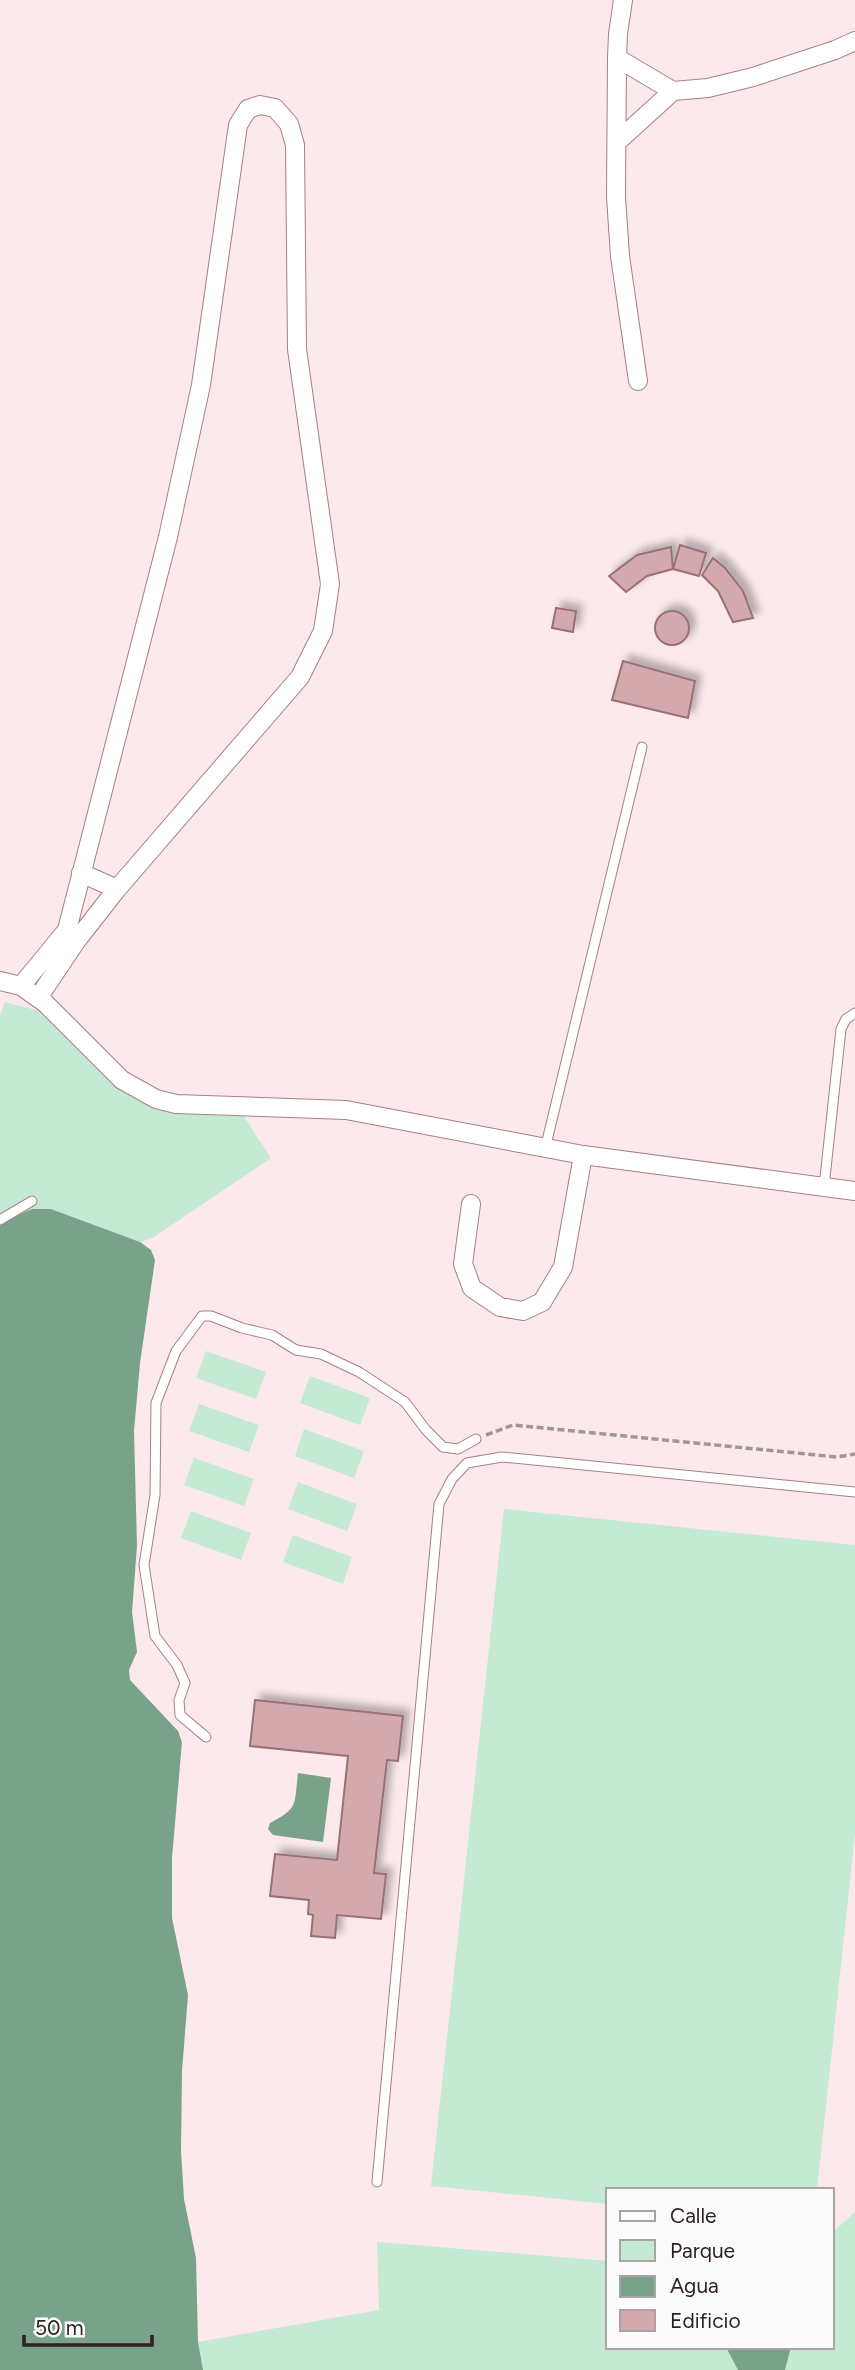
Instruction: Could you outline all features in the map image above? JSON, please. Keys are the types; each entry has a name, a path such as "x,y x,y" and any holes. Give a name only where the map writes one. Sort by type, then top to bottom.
{"street":[{"path":"623,0 617,58 616,197 620,256 638,381"},
{"path":"617,58 673,91 708,88 753,77 855,41"},
{"path":"618,141 673,91"},
{"path":"21,986 72,935 117,889 300,677 323,631 330,584 296,349 295,145 289,124 275,108 260,105 248,109 238,125 201,384 168,537 81,873 72,935 38,998"},
{"path":"81,873 117,889"},
{"path":"0,981 21,986 38,998 122,1080 156,1099 176,1104 346,1110 545,1149 855,1191"},
{"path":"471,1204 463,1264 472,1288 500,1307 523,1311 542,1302 563,1268 583,1155"}],"lane":[{"path":"545,1149 642,747"},
{"path":"824,1187 841,1029 846,1019 855,1013"},
{"path":"0,1220 32,1201"},
{"path":"206,1737 180,1715 179,1700 185,1683 177,1665 155,1636 144,1565 155,1495 156,1403 176,1351 195,1323 202,1316 211,1316 272,1335 296,1350 321,1354 359,1371 405,1402 443,1447 457,1449 476,1439"},
{"path":"377,2182 439,1504 452,1479 467,1463 502,1457 855,1492"}],"path":[{"path":"476,1439 513,1425 837,1457 855,1454"}],"green space":[{"path":"5,1002 51,1014 126,1084 189,1112 243,1115 271,1158 154,1237 140,1242 51,1209 0,1223 0,1015"},
{"path":"206,1351 266,1372 256,1399 196,1378"},
{"path":"310,1376 370,1398 360,1425 300,1403"},
{"path":"199,1404 259,1425 249,1452 189,1431"},
{"path":"304,1429 364,1451 354,1478 295,1456"},
{"path":"194,1458 254,1479 244,1506 184,1485"},
{"path":"298,1482 357,1504 347,1531 288,1509"},
{"path":"504,1509 855,1545 855,1834 817,2188 606,2188 606,2204 431,2186"},
{"path":"191,1511 251,1533 241,1560 181,1538"},
{"path":"293,1535 352,1557 343,1584 283,1562"},
{"path":"855,2212 855,2370 203,2370 198,2342 379,2310 377,2242 606,2261 606,2349 834,2349 834,2231"}],"water":[{"path":"32,1209 51,1209 140,1242 151,1250 155,1260 140,1363 134,1431 137,1546 132,1612 137,1652 129,1670 130,1680 178,1731 182,1742 172,1858 172,1918 188,1995 182,2071 181,2151 184,2199 196,2258 198,2342 203,2370 0,2370 0,1223"},
{"path":"298,1773 331,1778 323,1842 273,1835 268,1829 270,1823 291,1809"},
{"path":"727,2349 790,2349 785,2370 738,2370"}],"building":[{"path":"680,545 706,553 699,576 673,569"},
{"path":"671,547 673,569 647,576 626,592 609,576 637,555"},
{"path":"713,558 725,568 743,591 753,618 733,622 718,591 702,575"},
{"path":"556,608 576,611 573,632 552,628"},
{"path":"672,611 684,616 689,628 684,640 672,645 660,640 655,628 660,616"},
{"path":"623,661 695,681 688,718 612,700"},
{"path":"255,1700 403,1716 398,1761 387,1760 374,1873 386,1874 381,1919 337,1915 335,1938 311,1936 313,1915 308,1914 309,1900 270,1896 275,1854 337,1860 348,1756 250,1746"}]}
